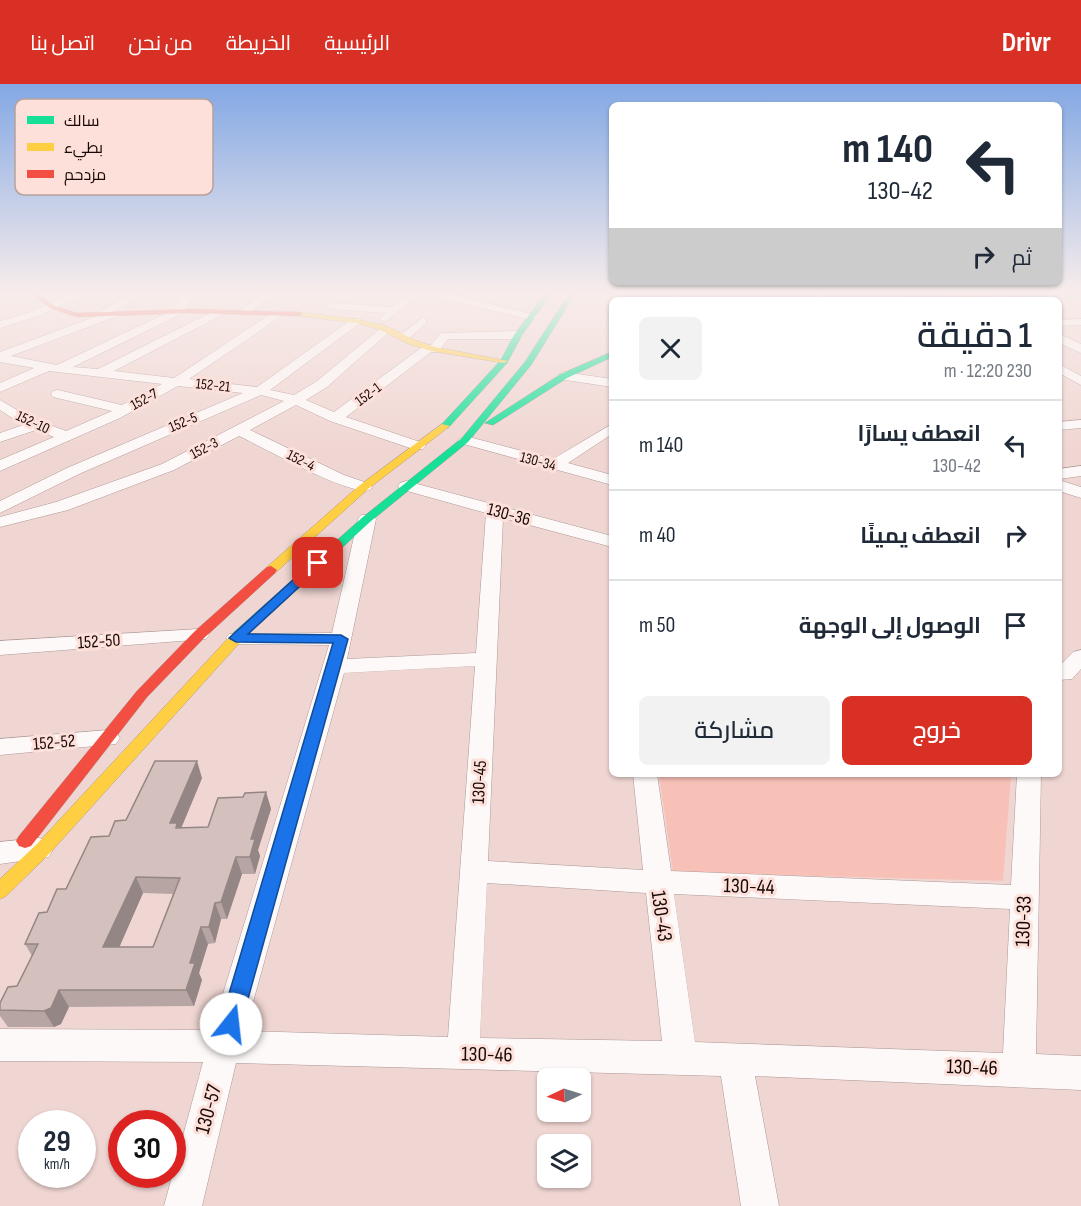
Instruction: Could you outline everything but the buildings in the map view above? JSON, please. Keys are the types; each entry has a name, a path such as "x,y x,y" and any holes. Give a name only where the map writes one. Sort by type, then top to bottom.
{"main road":[{"path":"424,346 504,361"},
{"path":"11,864 142,694 199,635 364,487 440,431 504,361 512,346"},
{"path":"465,440 528,363 538,346"},
{"path":"528,363 551,364 598,346"},
{"path":"11,864 236,638 367,519 465,440 564,376 609,355"}],"street":[{"path":"0,357 27,346"},
{"path":"0,388 101,346"},
{"path":"99,374 153,346"},
{"name":"152-7","path":"0,466 124,410 176,382 229,346"},
{"name":"152-5","path":"0,508 94,462 260,391 321,346"},
{"name":"152-3","path":"0,522 62,506 168,467 322,384 362,346"},
{"name":"152-1","path":"335,418 434,346"},
{"path":"1062,352 1081,350"},
{"name":"152-21","path":"0,357 53,368 260,391 296,400 335,418 418,446"},
{"path":"1062,370 1081,382"},
{"path":"564,376 609,383"},
{"path":"1062,385 1081,382"},
{"path":"58,394 124,410"},
{"name":"152-10","path":"0,404 35,425 68,437"},
{"path":"1062,426 1081,424"},
{"path":"0,438 35,425"},
{"name":"152-4","path":"239,430 338,478 364,487"},
{"path":"554,465 609,430"},
{"name":"130-34","path":"465,440 609,479"},
{"path":"1062,474 1081,471"},
{"name":"130-36","path":"406,486 609,541"},
{"name":"130-45","path":"463,1054 495,511"},
{"name":"130-57","path":"183,1206 224,1046 335,667 367,519"},
{"name":"152-50","path":"0,648 199,635"},
{"path":"236,638 341,639"},
{"path":"1068,675 1081,657"},
{"path":"335,667 486,659"},
{"name":"152-52","path":"0,747 108,738"},
{"name":"130-43","path":"645,777 681,1059"},
{"name":"130-33","path":"1019,1069 1029,777"},
{"name":"130-44","path":"474,871 658,882 1024,898"},
{"name":"130-46","path":"0,1045 224,1046 1081,1072"},
{"path":"735,1060 760,1206"}],"shaded area":[{"path":"659,777 1011,777 1003,881 673,872"}],"traffic: fast":[{"path":"445,426 504,361 512,346"},
{"path":"238,636 367,519 465,440 528,363 539,346"},
{"path":"490,423 564,376 609,355"}],"traffic: slow":[{"path":"426,346 504,361"},
{"path":"271,570 364,487 445,426"},
{"path":"0,891 43,849 238,636"}],"traffic: jam":[{"path":"25,841 142,694 199,635 271,570"}],"route":[{"path":"231,1024 328,692 341,639 236,638 318,563"}]}
